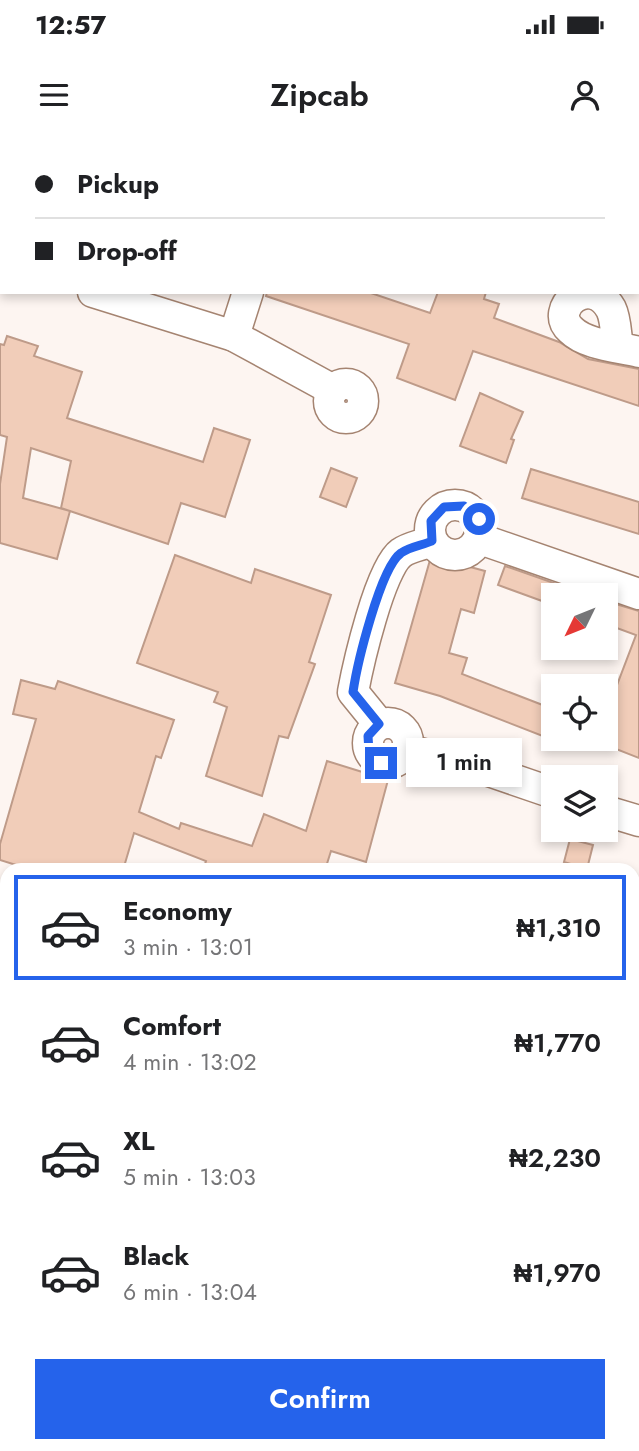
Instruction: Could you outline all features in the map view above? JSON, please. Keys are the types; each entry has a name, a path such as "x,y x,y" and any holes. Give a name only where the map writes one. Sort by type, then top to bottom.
{"street":[{"path":"99,294 234,337 333,390"},
{"path":"234,337 247,294"},
{"path":"464,506 479,519 480,539 466,554 447,555 432,541 431,521 444,507 464,506"},
{"path":"480,539 639,594"},
{"path":"432,541 400,553 385,578 358,661 353,692 379,724 368,736 369,752 381,763 397,762 408,750 483,769 541,789"},
{"path":"618,815 639,821"}],"building":[{"path":"374,294 430,313 437,294 485,294 484,299 499,304 494,318 559,342 588,359 639,369 639,406 473,351 455,400 397,378 409,344 266,296"},
{"path":"7,336 38,346 34,356 82,372 67,418 203,462 214,428 250,440 225,517 181,503 168,544 70,511 57,559 0,543 0,484 7,437 0,435 0,344 4,345","holes":["31,448 71,461 61,508 70,511 23,498"]},
{"path":"480,393 523,412 511,439 514,440 506,463 460,446"},
{"path":"331,468 357,478 346,507 320,497"},
{"path":"531,469 639,502 639,534 522,498"},
{"path":"175,555 251,583 255,569 331,595 309,662 315,664 288,738 279,736 262,796 206,776 227,707 214,702 218,692 137,663"},
{"path":"437,558 485,571 474,613 461,609 449,653 467,658 462,674 541,704 541,735 440,696 395,683 430,560"},
{"path":"505,566 554,583 541,583 541,601 498,585"},
{"path":"618,605 639,611 639,758 618,750 618,682 636,635 618,628"},
{"path":"21,680 55,689 58,681 174,720 161,758 156,756 139,812 179,829 181,823 252,846 264,814 306,831 327,761 388,780 366,862 331,851 327,863 205,863 206,861 134,833 125,863 10,863 0,860 0,844 36,719 13,714"},
{"path":"569,842 593,845 588,863 564,862"}],"route":[{"path":"381,763 369,752 368,736 379,724 353,692 358,661 385,578 400,553 432,541 431,521 444,507 464,506 479,519"}]}
